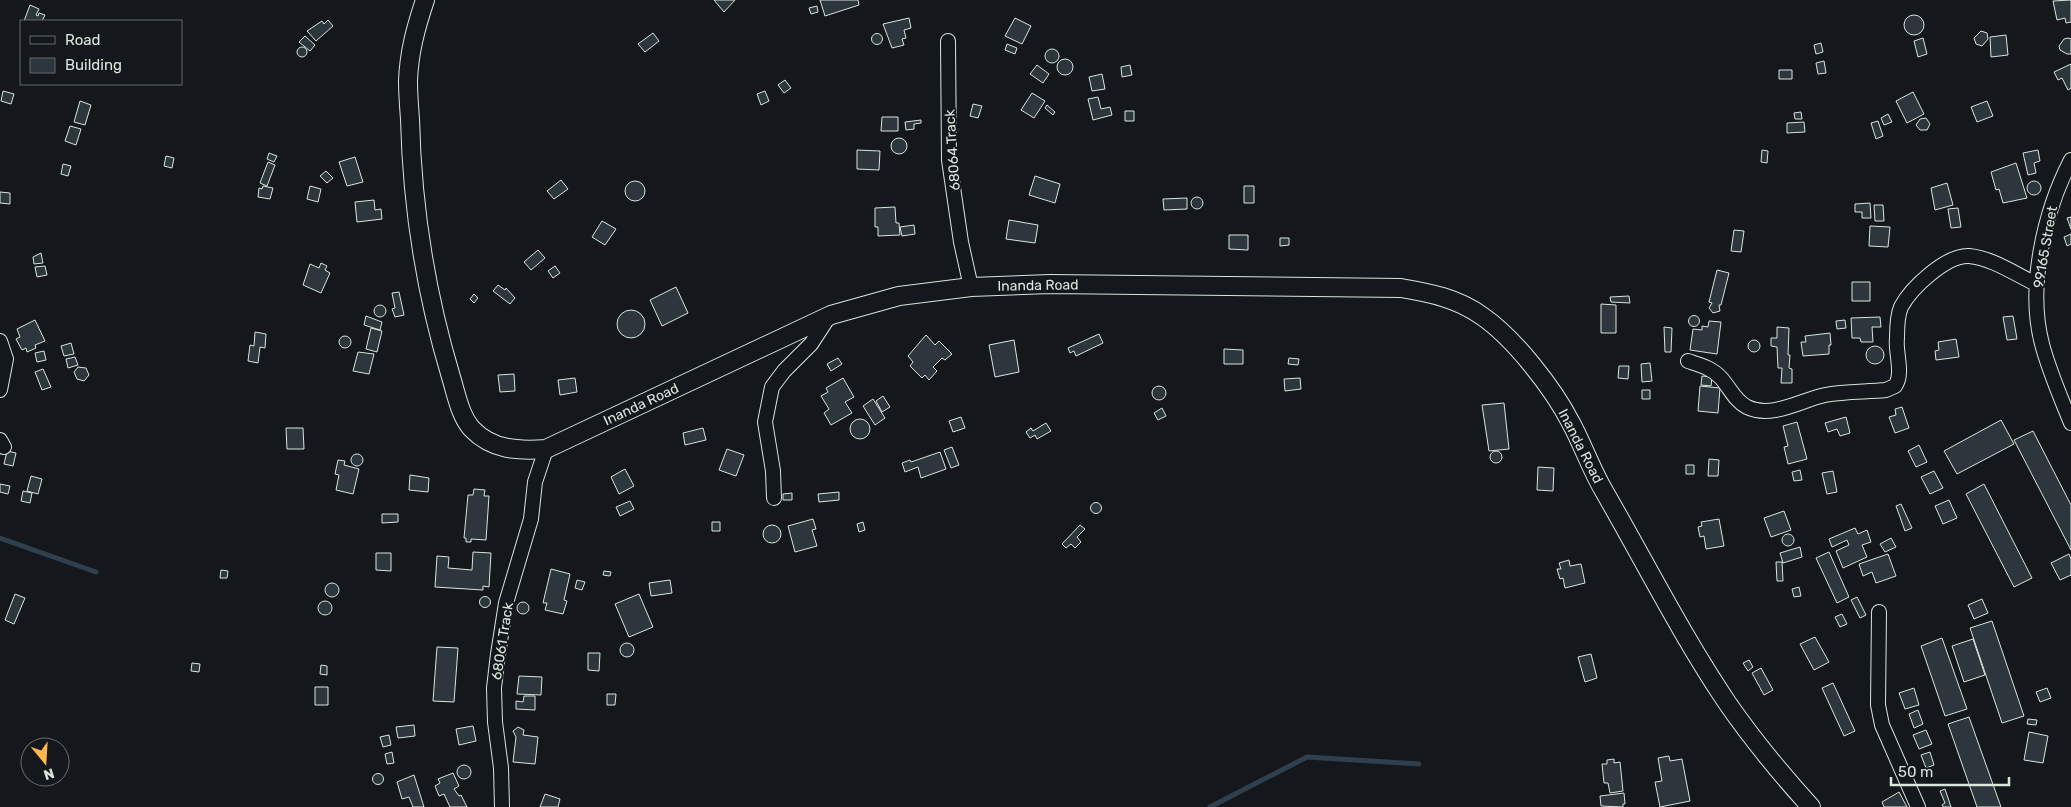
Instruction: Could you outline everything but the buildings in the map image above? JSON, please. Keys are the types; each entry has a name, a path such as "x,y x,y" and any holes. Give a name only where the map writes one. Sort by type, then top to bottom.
{"street":[{"name":"Inanda Road","path":"426,0 411,47 408,82 410,161 423,257 443,349 458,398 471,428 494,446 524,450 546,449 831,315 899,296 971,287 1050,284 1400,288 1439,294 1482,315 1499,330 1531,364 1559,402 1572,423 1602,487 1660,590 1727,702 1754,738 1812,807"},
{"name":"68064 Track","path":"948,41 949,160 961,242 971,287"},
{"name":"99165 Street","path":"2070,416 2042,345 2038,322 2036,284 2049,211 2060,180 2071,160"},
{"path":"1688,362 1710,369 1721,378 1743,405 1760,410 1779,409 1826,395 1886,390 1895,386 1899,376 1896,347 1900,309 1912,289 1921,281 1950,262 1968,256 2003,267 2036,284"},
{"path":"774,498 773,471 765,422 772,387 784,371 811,344 831,315"},
{"path":"0,341 6,359 0,390"},
{"name":"68061 Track","path":"502,807 501,768 495,722 494,688 498,654 506,603 531,519 534,482 546,449"},
{"path":"1878,612 1878,705 1882,725 1918,807"}],"waterway":[{"path":"0,538 96,572"},
{"path":"1210,807 1307,757 1419,764"}]}
